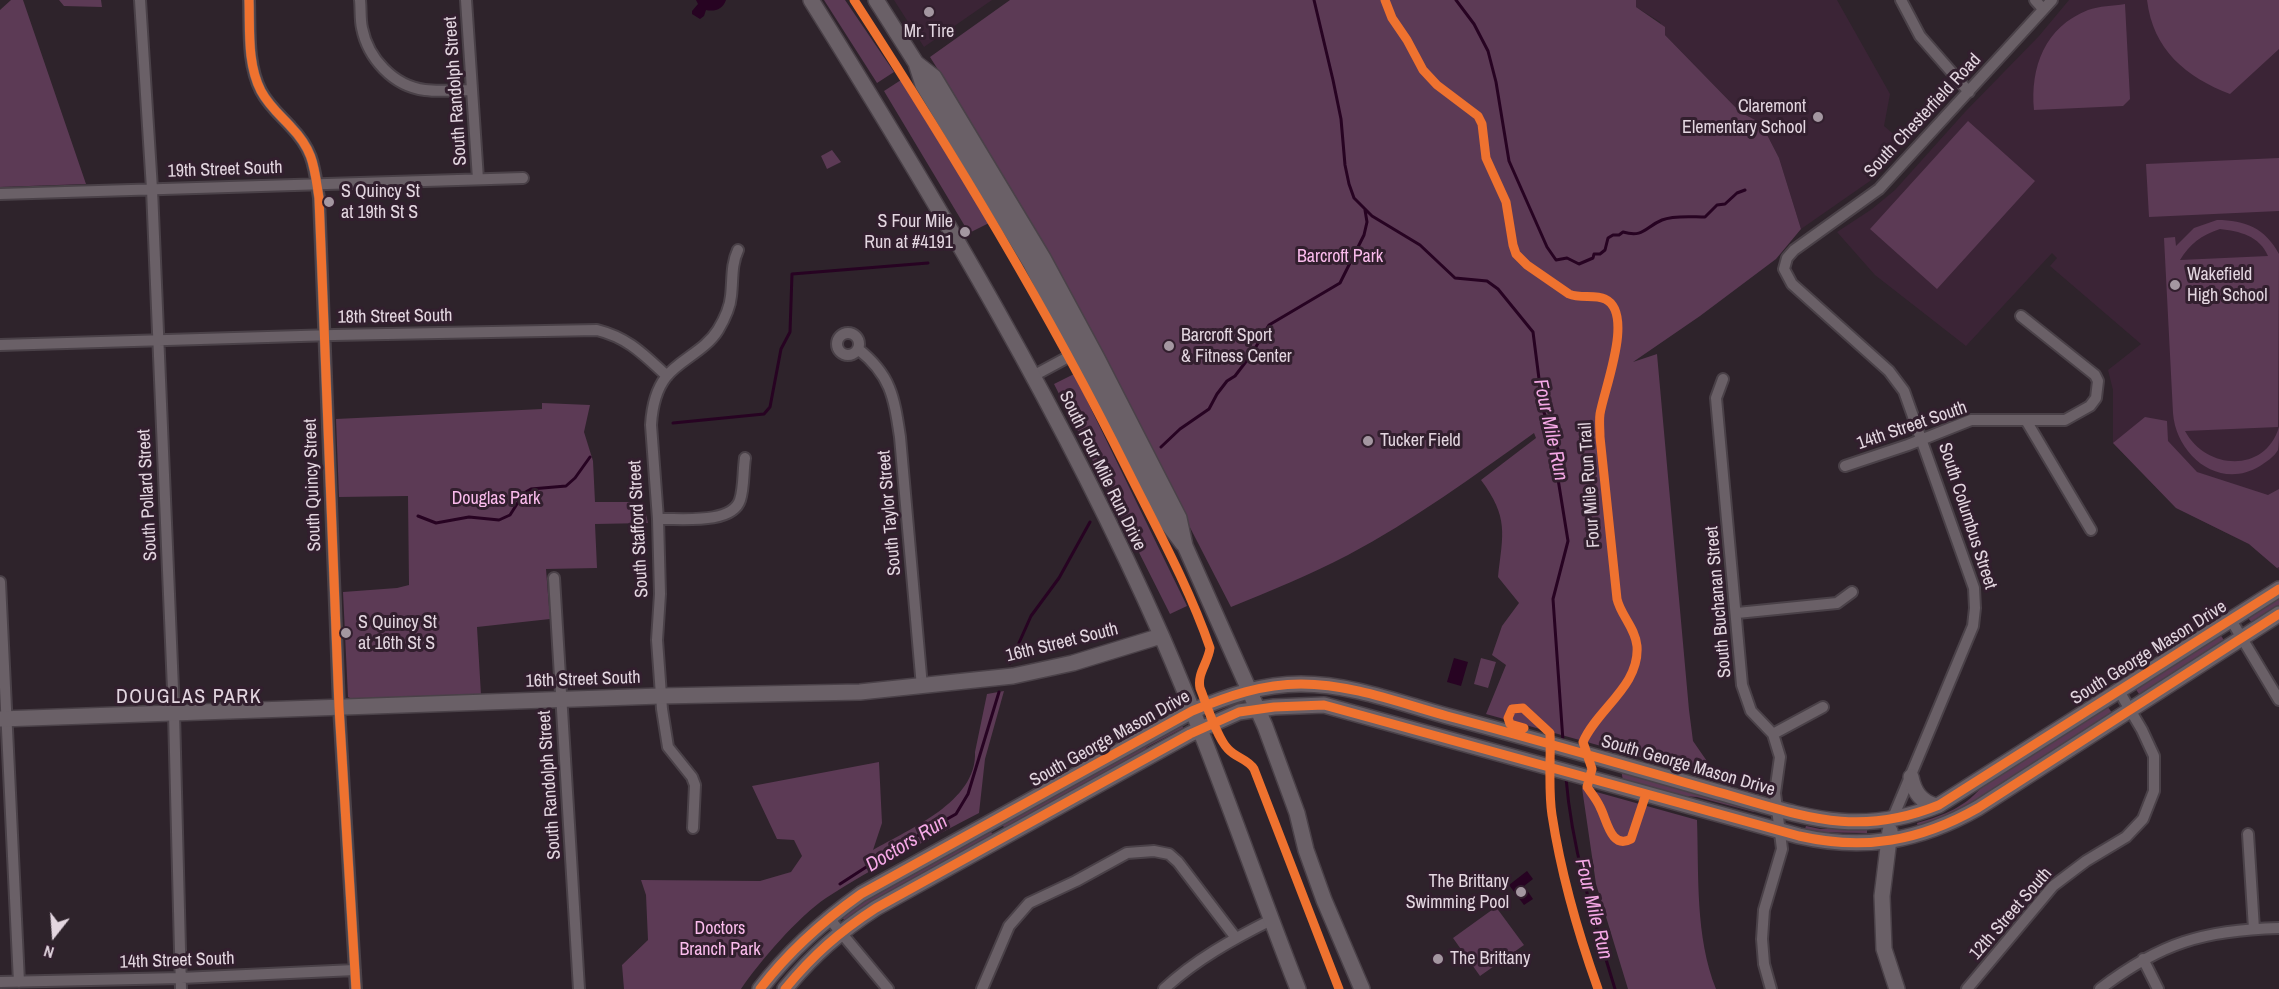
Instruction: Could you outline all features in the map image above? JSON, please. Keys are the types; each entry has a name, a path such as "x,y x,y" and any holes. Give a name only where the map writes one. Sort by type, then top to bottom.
{"main road":[{"name":"South Four Mile Run Drive","path":"811,0 952,233 1033,376 1096,497 1161,636 1192,711 1298,989"},
{"path":"876,0 916,63 934,77 1043,258 1084,348 1179,518 1185,546 1250,689 1297,813 1314,845 1371,989"},
{"name":"South George Mason Drive","path":"760,989 779,965 828,917 861,894 1192,711 1250,689 1303,684 1344,688 1516,733 1620,764 1827,820 1849,823 1893,820 1936,806 2279,589"},
{"name":"South George Mason Drive","path":"785,989 841,931 895,896 1199,729 1239,712 1324,705 1781,831 1838,843 1888,841 1915,836 1960,818 2279,614"},
{"name":"16th Street South","path":"3,718 660,696 860,692 1013,676 1073,663 1161,636"},
{"path":"1911,777 1913,789 1920,798 1936,806"},
{"path":"1297,813 1306,850 1324,901 1362,989"},
{"name":"South Columbus Street","path":"1893,820 1888,841 1882,896 1884,949 1897,989"},
{"path":"993,821 1002,838"}],"street":[{"name":"South Pollard Street","path":"140,0 152,189 174,713 181,984"},
{"name":"South Quincy Street","path":"249,0 255,75 261,91 276,113 296,132 310,154 316,171 319,198 339,707 356,989"},
{"path":"360,0 361,26 366,42 383,69 396,79 424,90 472,90"},
{"name":"South Randolph Street","path":"466,0 478,179"},
{"path":"1901,0 1920,36 1969,92"},
{"path":"2035,0 2043,9"},
{"name":"South Chesterfield Road","path":"1784,269 1787,258 1794,250 1880,189 2052,0"},
{"name":"19th Street South","path":"0,194 523,178"},
{"name":"South Stafford Street","path":"693,828 695,785 692,777 668,747 660,696 657,640 660,594 658,519 651,425 652,410 656,395 667,376 699,351 717,333 727,313 731,297 733,262 738,250"},
{"name":"South Columbus Street","path":"1784,269 1792,284 1889,371 1904,391 1974,588 1973,626 1893,820"},
{"name":"14th Street South","path":"1845,466 1971,420 2027,422 2065,420 2090,406 2096,398 2098,381 2088,369 2021,316"},
{"name":"18th Street South","path":"0,345 324,335 597,330 614,334 631,343 667,376"},
{"path":"1033,376 1084,348"},
{"name":"South Taylor Street","path":"858,349 884,374 894,397 900,437 922,687"},
{"name":"South Buchanan Street","path":"1723,379 1716,398 1742,685 1752,711 1773,734"},
{"path":"2027,422 2091,530"},
{"path":"658,519 719,517 735,509 740,500 745,458"},
{"name":"South Randolph Street","path":"554,578 579,989"},
{"path":"0,582 3,718 19,982"},
{"path":"1737,613 1837,603 1852,592"},
{"path":"2230,620 2279,700"},
{"name":"12th Street South","path":"1967,989 2053,886 2086,861 2126,837 2143,819 2154,791 2154,756 2119,691"},
{"path":"1772,989 1764,964 1762,939 1764,910 1782,849 1775,793 1780,757 1773,734 1822,707"},
{"path":"2248,834 2254,929"},
{"path":"981,989 1010,926 1029,903 1127,853 1154,851 1169,854 1178,862 1236,938"},
{"path":"828,917 888,989"},
{"path":"1164,989 1180,974 1236,938 1271,920"},
{"path":"2100,989 2143,959 2194,937 2224,932 2279,928"},
{"path":"2143,959 2158,989"},
{"name":"14th Street South","path":"0,982 181,984 355,970"}],"shaded area":[{"path":"696,0 726,0 718,9 706,10 700,19 692,14 698,4"},
{"path":"894,0 992,0 924,47"},
{"name":"Claremont Elementary School","path":"1636,0 1837,0 1890,94 1884,126 1904,143 1870,181 1801,229 1779,158 1761,123 1740,112 1665,35 1660,22 1636,7"},
{"name":"Wakefield High School","path":"2069,0 2279,0 2279,570 2249,544 2176,508 2113,443 2113,390 2108,370 2141,344 2050,266 2057,258 2052,253 1966,346 1875,275 1837,232 1872,209 1895,190 1965,112 2039,36"},
{"path":"1454,658 1468,662 1461,686 1447,682"},
{"name":"The Brittany Swimming Pool","path":"1527,871 1533,879 1524,886 1533,899 1524,905 1509,885"}],"green space":[{"path":"11,0 23,0 86,184 0,187 0,10"},
{"path":"59,0 101,0 102,7 64,6"},
{"path":"824,0 845,0 894,72 877,83"},
{"name":"Barcroft Park","path":"1010,0 1636,0 1636,7 1665,27 1665,35 1740,112 1761,123 1779,158 1801,229 1776,259 1700,316 1633,362 1657,354 1689,710 1693,741 1711,767 1709,776 1486,714 1506,665 1492,655 1502,626 1519,603 1498,577 1502,526 1496,505 1481,480 1536,438 1534,433 1443,497 1348,555 1231,607 1050,260 930,57"},
{"path":"2147,0 2279,0 2279,49 2230,94 2199,79 2174,59 2156,33 2150,18"},
{"path":"2125,4 2130,99 2123,106 2034,110 2033,94 2038,64 2051,38 2073,17 2088,10"},
{"path":"901,80 989,223 969,233 884,91"},
{"path":"1968,121 2035,181 1937,289 1870,229"},
{"path":"832,150 841,162 827,169 821,156"},
{"path":"2279,158 2279,211 2149,217 2146,164"},
{"path":"2217,220 2245,224 2261,232 2279,254 2278,427 2185,431 2194,444 2207,453 2220,459 2235,461 2249,459 2261,453 2272,442 2279,427 2276,453 2260,466 2245,473 2230,474 2202,465 2182,443 2176,428 2173,413 2164,238 2175,237 2176,246 2194,228","holes":["2220,229 2254,239 2268,256 2180,260 2188,249 2202,237"]},
{"path":"1074,374 1187,606 1170,614 1054,384"},
{"name":"Douglas Park","path":"542,403 590,405 584,432 593,461 595,502 643,502 648,523 595,524 597,568 546,569 550,619 477,627 481,695 352,699 348,697 343,592 409,585 408,496 339,497 336,419 542,409"},
{"path":"2145,417 2167,421 2168,441 2197,472 2268,495 2279,489 2279,567 2277,568 2249,544 2176,508 2113,443"},
{"path":"2279,596 2279,608 2253,624 2247,617"},
{"path":"2220,634 2225,642 2141,697 2135,688"},
{"path":"1481,658 1496,662 1488,688 1474,684"},
{"name":"Doctors Branch Park","path":"1004,691 985,759 979,813 882,864 815,906 780,940 741,989 624,989 622,965 648,940 646,895 641,880 760,881 791,872 802,856 794,840 777,839 752,786 879,762 882,823 873,850 938,812 965,785 973,770 987,694"},
{"path":"2107,706 2113,714 1969,807 1918,828 1917,823 1937,817 1962,804 1984,784"},
{"path":"1182,724 1183,728 1147,747 1135,760 1006,830 1001,823"},
{"path":"1621,769 1756,807 1754,812 1697,797 1672,795 1623,781"},
{"path":"1582,788 1697,820 1701,927 1709,969 1716,989 1628,989 1596,884"},
{"path":"1806,826 1820,829 1867,828 1867,833 1804,832"},
{"path":"990,829 993,836 846,922 840,915"},
{"path":"1496,907 1524,945 1480,976 1453,938"}],"waterway":[{"name":"Four Mile Run","path":"1314,0 1341,119 1345,165 1354,198 1372,216 1420,245 1455,278 1487,281 1498,289 1533,332 1543,410 1558,449 1558,479 1568,541 1553,599 1563,741"},
{"path":"1456,0 1474,24 1488,51 1496,82 1509,161 1547,247 1556,260 1567,258 1579,264 1605,250 1608,238 1613,235 1623,232 1640,233 1667,218 1705,217 1717,205 1725,204 1737,193 1745,190"},
{"name":"Doctors Run","path":"1161,447 1180,429 1209,409 1227,381 1235,376 1251,355 1269,325 1340,283 1364,235 1367,222 1365,210"},
{"path":"673,423 764,414 770,407 781,349 790,332 792,274 928,263"},
{"path":"418,516 436,523 469,517 499,520 510,515 524,493 531,489 566,486 575,478 590,457"},
{"name":"Doctors Run","path":"1010,663 1031,616 1059,578 1090,522"},
{"name":"Doctors Run","path":"840,884 891,851 956,814 968,794 999,692"},
{"name":"Four Mile Run","path":"1566,778 1579,858 1615,989"}],"cycle path":[{"path":"249,0 253,70 261,91 299,136 309,152 319,198 339,707 356,989"},
{"path":"854,0 963,173 1032,291 1097,410 1172,558 1210,648 1201,673 1200,688 1224,744 1254,769 1339,989"},
{"name":"Four Mile Run Trail","path":"1385,0 1392,18 1423,70 1437,85 1478,116 1482,124 1486,158 1506,202 1516,254 1527,265 1569,294 1605,299 1614,307 1618,335 1600,414 1600,437 1617,599 1631,627 1637,646 1632,673 1589,730 1583,742 1592,769 1587,787 1599,804 1614,837 1624,841 1631,839 1646,794"},
{"path":"760,989 807,937 861,894 1192,711 1245,692 1273,686 1301,684 1338,687 1393,700 1776,809 1828,820 1881,821 1939,805 2279,589"},
{"path":"785,989 827,945 876,908 1190,734 1239,712 1274,707 1324,705 1799,836 1847,843 1891,840 1935,828 1978,808 2279,614"},
{"path":"1524,728 1510,724 1508,718 1512,709 1523,708 1550,733 1550,795 1560,859 1598,989"}],"place":[{"name":"Mr. Tire","path":"929,12"},
{"name":"Claremont Elementary School","path":"1818,117"},
{"name":"S Quincy St at 19th St S","path":"329,202"},
{"name":"S Four Mile Run at #4191","path":"965,232"},
{"name":"Wakefield High School","path":"2175,285"},
{"name":"Barcroft Sport & Fitness Center","path":"1169,346"},
{"name":"Tucker Field","path":"1368,441"},
{"name":"S Quincy St at 16th St S","path":"346,633"},
{"name":"The Brittany Swimming Pool","path":"1521,892"},
{"name":"The Brittany","path":"1438,959"}],"district":[{"name":"DOUGLAS PARK","path":"189,698"}]}
